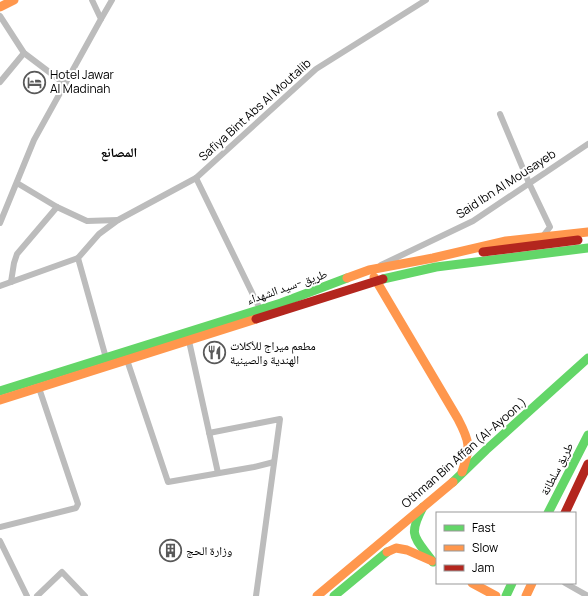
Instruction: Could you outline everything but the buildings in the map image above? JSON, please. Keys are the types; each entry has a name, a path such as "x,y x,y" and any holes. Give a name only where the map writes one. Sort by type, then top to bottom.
{"main road":[{"path":"0,7 14,0"},
{"name":"طريق -سيد الشهداء","path":"0,391 260,309 369,270 433,258 506,241 588,232"},
{"path":"433,258 588,239"},
{"name":"طريق -سيد الشهداء","path":"0,400 392,276 436,267 588,248"},
{"path":"369,270 469,440 469,452 461,474"},
{"name":"Othman Bin Affan (Al-Ayoon.)","path":"317,596 446,489 588,358"},
{"name":"طريق سلطانة","path":"549,512 588,435"},
{"path":"565,512 588,464"},
{"path":"424,506 414,526 414,532 435,563"},
{"path":"334,596 388,552 396,548 407,550 435,563"},
{"path":"474,584 496,596"},
{"path":"506,596 512,584"},
{"path":"526,596 532,584"}],"street":[{"path":"92,0 101,19"},
{"path":"0,223 34,140 112,0"},
{"name":"Safiya Bint Abs Al Moutalib","path":"78,258 99,234 118,220 196,178 316,69 426,0"},
{"path":"0,16 24,53 65,84"},
{"path":"0,82 24,53"},
{"path":"500,114 529,183 550,227 544,236"},
{"name":"Said Ibn Al Mousayeb","path":"369,270 473,221 588,144"},
{"path":"196,178 260,309"},
{"path":"16,183 57,207 87,222 118,220"},
{"path":"11,282 17,254 57,207"},
{"path":"0,286 78,258 106,358"},
{"path":"189,340 218,473"},
{"path":"127,360 168,482 274,462"},
{"path":"0,527 76,508 78,504 39,388"},
{"path":"209,433 280,418 256,596"},
{"path":"0,541 3,554 27,596"},
{"path":"37,596 62,572 85,596"},
{"path":"567,584 588,596"}],"traffic: fast":[{"path":"383,279 436,267 588,248"},
{"path":"0,391 281,303 347,278"},
{"path":"453,482 486,450 588,358"},
{"path":"549,512 588,435"},
{"path":"423,507 414,531 418,542 433,562"},
{"path":"334,596 387,552"},
{"path":"506,596 512,584"}],"traffic: slow":[{"path":"0,7 14,0"},
{"path":"347,278 369,270 433,258 506,241 588,232"},
{"path":"374,277 465,433 468,450 462,472"},
{"path":"0,400 256,319"},
{"path":"317,596 453,482"},
{"path":"387,552 396,548 407,550 432,561"},
{"path":"474,584 496,596"},
{"path":"526,596 532,584"}],"traffic: jam":[{"path":"483,252 578,240"},
{"path":"256,319 383,279"},
{"path":"565,512 588,464"}],"place":[{"name":"Hotel Jawar Al Madinah","path":"34,82"},
{"name":"مطعم ميراج للأكلات الهندية والصينية","path":"215,353"},
{"name":"وزارة الحج","path":"171,551"}],"district":[{"name":"المصانع","path":"119,152"}]}
